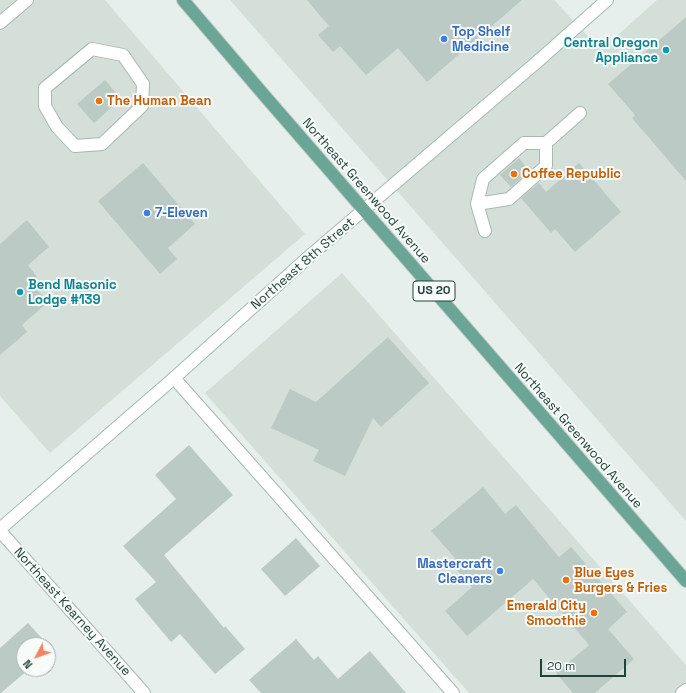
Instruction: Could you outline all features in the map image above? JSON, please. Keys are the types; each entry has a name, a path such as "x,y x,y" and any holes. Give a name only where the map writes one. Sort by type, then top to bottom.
{"main road":[{"name":"Northeast Greenwood Avenue","path":"183,0 686,581"}],"street":[{"path":"0,23 27,0"},
{"name":"Northeast 8th Street","path":"0,530 174,378 312,254 537,62 607,0"},
{"path":"92,49 123,55 143,84 142,106 102,144 75,146 57,127 45,106 45,88 92,49"},
{"path":"485,231 477,204 483,179 524,143 546,143 580,113"},
{"path":"477,204 509,200 546,166 546,143"},
{"path":"174,378 453,693"},
{"name":"Northeast Kearney Avenue","path":"0,530 144,693"},
{"path":"682,693 686,690"}],"shaded area":[{"path":"0,0 105,0 305,234 50,453 0,396"},
{"path":"230,0 554,0 601,50 657,0 686,0 686,521"},
{"path":"342,273 686,665 686,693 469,693 205,393"}],"building":[{"path":"307,0 522,0 427,82 398,48 366,75 340,46 333,52 318,35 329,26"},
{"name":"Central Oregon Appliance","path":"686,17 686,181 632,118 635,115 608,84"},
{"name":"The Human Bean","path":"105,80 121,99 94,123 77,104"},
{"name":"Coffee Republic","path":"519,158 529,171 511,187 500,175"},
{"name":"7-Eleven","path":"143,163 195,224 168,248 177,259 160,274 98,201"},
{"path":"579,163 621,212 575,252 555,229 551,233 521,198 539,183 546,192"},
{"name":"Bend Masonic Lodge #139","path":"27,220 49,247 28,265 37,277 31,282 48,302 22,325 27,332 0,355 0,244"},
{"path":"388,337 429,383 381,427 373,418 345,476 313,461 319,450 271,428 290,389 316,402"},
{"path":"189,445 233,495 164,555 224,628 225,626 245,649 215,674 180,634 171,642 135,599 156,582 123,546 176,499 155,475"},
{"path":"483,487 505,514 516,505 559,557 571,547 627,612 608,629 634,659 595,693 573,693 556,673 589,645 533,579 467,636 445,611 472,587 450,562 455,558 431,531"},
{"path":"296,538 320,566 285,596 261,569"},
{"path":"28,623 41,637 16,637 16,677 20,677 1,693 0,693 0,648"},
{"path":"296,639 314,660 318,656 338,679 370,651 406,693 261,693 249,680"}],"place":[{"name":"Top Shelf Medicine","path":"444,39"},
{"name":"Central Oregon Appliance","path":"666,50"},
{"name":"The Human Bean","path":"99,101"},
{"name":"Coffee Republic","path":"514,174"},
{"name":"7-Eleven","path":"147,213"},
{"name":"Bend Masonic Lodge #139","path":"20,292"},
{"name":"Mastercraft Cleaners","path":"500,571"},
{"name":"Blue Eyes Burgers & Fries","path":"566,580"},
{"name":"Emerald City Smoothie","path":"594,613"}]}
